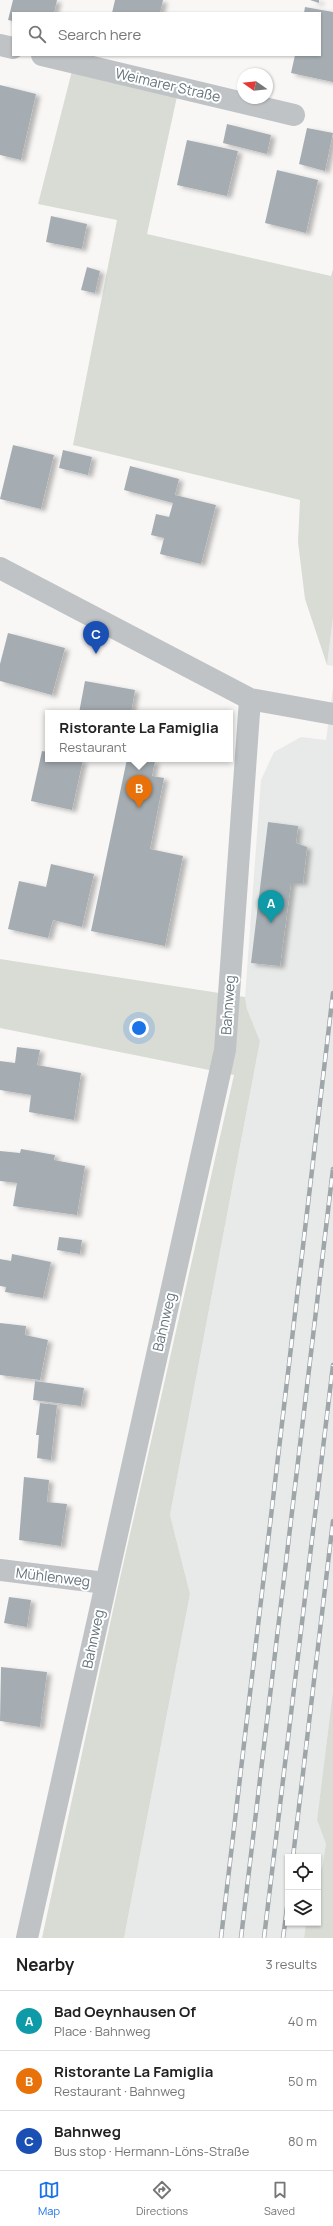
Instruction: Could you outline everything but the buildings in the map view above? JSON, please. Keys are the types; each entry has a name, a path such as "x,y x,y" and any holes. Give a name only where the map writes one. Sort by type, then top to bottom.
{"street":[{"path":"0,45 12,48"},
{"name":"Weimarer Straße","path":"46,56 294,115"},
{"path":"0,568 250,699 333,714"},
{"name":"Bahnweg","path":"27,1938 225,1050 250,699"},
{"name":"Mühlenweg","path":"0,1570 105,1583"}],"shaded area":[{"path":"73,67 178,92 147,234 331,276 333,269 333,618 327,665 305,599 298,542 300,500 73,445 117,220 38,204"},
{"path":"333,618 333,666 327,665"},
{"path":"333,687 333,1691 317,1820 326,1844 321,1869 321,1854 285,1854 285,1926 306,1926 304,1938 124,1938 190,1594 170,1515 260,1041 247,1009 245,997 261,780 274,752 301,737 326,740"},
{"path":"0,959 245,997 247,1009 260,1041 170,1515 190,1594 124,1938 42,1938 118,1587 234,1075 0,1028"},
{"path":"333,1691 333,1938 304,1938 306,1926 321,1926 321,1869 326,1844 317,1820"}],"railway":[{"path":"221,1938 333,993"},
{"path":"241,1938 333,1169"},
{"path":"264,1938 333,1365"},
{"path":"293,1854 333,1521"},
{"path":"283,1938 285,1923"}],"place":[{"name":"Bahnweg","path":"96,654"},
{"name":"Ristorante La Famiglia","path":"139,808"},
{"name":"Bad Oeynhausen Of","path":"271,923"}]}
